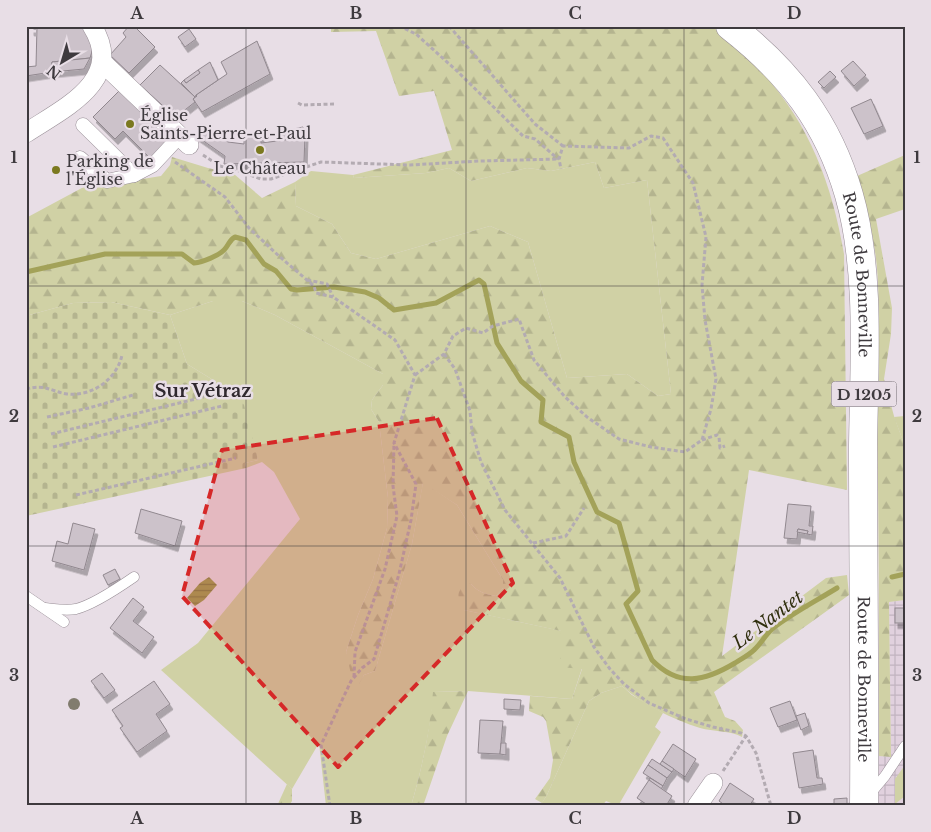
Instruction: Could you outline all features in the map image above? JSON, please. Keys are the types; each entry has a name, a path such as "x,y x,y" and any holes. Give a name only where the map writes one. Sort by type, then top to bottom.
{"main road":[{"name":"Route de Bonneville","path":"730,26 779,69 812,112 836,158 849,194 860,248 864,338 864,803"}],"street":[{"path":"80,158 107,181 134,175 153,165 184,141 103,62 99,43 92,26"},
{"path":"26,133 79,98 93,82 103,62"},
{"path":"83,125 134,175"},
{"path":"697,806 713,783"}],"lane":[{"path":"45,608 67,610 78,608 134,577"},
{"path":"26,596 64,622"},
{"path":"864,803 905,746"}],"path":[{"path":"35,26 35,35 37,35"},
{"path":"399,26 416,34 457,70 522,136 535,139 559,159"},
{"path":"449,26 535,124 563,146 629,148 651,136 663,138 693,183 706,237 702,285 716,379 702,440"},
{"path":"298,103 302,105 334,104"},
{"path":"184,141 220,166 261,179 271,179 321,162 410,165 559,159"},
{"path":"560,169 559,159 563,146"},
{"path":"176,164 225,197 249,228 314,286 316,293 333,297 395,340 415,375"},
{"path":"306,280 327,284 333,297"},
{"path":"354,677 355,652 385,569 397,516 393,486 394,443 415,375 444,354 453,336 466,328 483,333 493,326 519,319 534,360 565,397 587,417 619,439 651,447 685,452 702,440 716,435 720,448 725,446"},
{"path":"444,354 455,369 470,411 472,432 481,462 506,510 560,578 594,647 624,684 649,703 686,719 741,733 746,736 756,753 771,806"},
{"path":"26,389 40,386 67,394 84,393 97,388 110,378 120,363 122,355"},
{"path":"47,417 89,408 132,395"},
{"path":"50,434 204,397"},
{"path":"53,446 222,406"},
{"path":"330,806 321,745 354,677 374,659 399,574 411,520 416,484 394,443"},
{"path":"76,495 236,458"},
{"path":"533,543 566,536 584,508"},
{"path":"713,783 715,783 746,736"}],"highlighted area":[{"path":"437,418 513,583 338,767 182,596 222,450"}],"shaded area":[{"path":"209,577 217,585 204,600 195,606 187,598 200,583"},
{"path":"905,600 905,806 879,806 879,756 891,757 889,602"}],"green space":[{"path":"331,26 711,26 751,59 779,92 806,134 833,203 844,254 847,490 749,470 722,656 826,578 847,575 849,595 714,692 725,717 735,721 743,730 742,737 732,733 700,728 679,720 658,711 622,686 601,693 589,701 547,795 542,803 535,799 550,778 553,760 546,721 543,717 529,711 530,696 572,699 582,669 560,667 561,631 464,610 458,596 465,583 471,584 482,592 496,596 503,588 503,580 457,505 423,483 412,544 375,671 364,675 359,684 351,674 346,652 358,615 373,579 387,528 388,498 379,422 371,409 372,400 383,385 383,374 275,315 242,301 213,301 170,315 111,302 73,303 26,316 26,218 93,182 105,185 161,176 170,165 172,157 234,174 262,198 295,182 296,206 332,224 351,253 376,259 490,226 528,242 567,378 627,374 658,396 671,394 647,180 604,188 595,162 551,171 527,168 471,181 449,168 426,173 354,178 353,175 452,150 434,91 399,96 376,31 331,32"},
{"path":"905,155 905,209 876,219 892,308 891,334 884,379 903,441 905,600 889,602 891,757 879,756 878,286 872,233 857,176"},
{"path":"595,162 604,188 647,180 671,394 658,396 627,374 567,378 528,242 490,226 376,259 351,253 332,224 296,206 295,182 311,171 353,175 354,178 426,173 449,168 471,181 527,168 551,171"},
{"path":"213,301 242,301 275,315 383,374 383,385 372,400 371,409 379,422 388,498 387,528 373,579 358,615 346,652 359,683 364,675 375,671 412,544 423,482 457,505 503,580 503,588 496,596 482,592 471,584 464,610 562,631 582,668 572,699 468,691 434,692 425,749 411,806 326,806 319,743 292,789 161,670 198,643 300,519 274,472 262,462 246,468 245,463 258,460 236,394 187,364 170,315"},
{"path":"111,302 170,315 187,364 236,394 244,405 258,460 245,463 246,468 26,516 26,316 73,303"},
{"path":"905,416 905,465 903,441 894,417"},
{"path":"622,686 632,695 663,713 655,727 661,732 618,806 606,801 602,806 540,806 547,795 589,701 601,693"},
{"path":"468,691 447,736 423,806 411,806 425,749 433,692"},
{"path":"905,765 905,796 895,804 895,779"},
{"path":"287,784 292,789 292,801 289,806 277,806"}],"building":[{"path":"37,26 87,26 93,48 90,58 52,62 52,72 26,76 26,67 36,66"},
{"path":"129,26 134,26 155,47 129,73 110,55 126,37 123,33"},
{"path":"189,29 196,39 185,47 178,37"},
{"path":"257,41 270,74 202,112 193,99 227,74 221,62"},
{"path":"90,58 84,69 52,72 52,62"},
{"path":"853,61 866,75 854,86 841,71"},
{"path":"210,62 218,80 195,97 181,83 184,80 186,83 200,73 198,70"},
{"path":"160,65 195,97 193,99 195,102 181,113 175,110 172,114 140,85"},
{"path":"198,70 200,73 186,83 184,80"},
{"path":"830,71 836,77 824,88 818,82"},
{"name":"Église Saints-Pierre-et-Paul","path":"121,89 172,136 150,158 123,131 115,139 93,117"},
{"path":"871,99 883,126 864,134 851,108"},
{"name":"Le Château","path":"202,127 228,142 244,144 244,134 261,133 261,143 305,135 304,162 224,164 225,156 195,135"},
{"path":"303,127 305,135 279,141 279,132"},
{"path":"788,504 811,506 809,526 813,526 812,535 807,534 808,531 798,529 797,539 784,538"},
{"path":"141,509 182,521 175,546 135,533"},
{"path":"73,523 95,529 84,570 52,561 57,541 68,544"},
{"path":"798,529 808,531 807,534 797,532"},
{"path":"115,569 120,579 108,585 103,575"},
{"path":"133,598 144,607 133,621 154,637 142,653 110,628"},
{"path":"895,608 905,608 905,623 895,623"},
{"path":"102,673 115,690 104,698 91,681"},
{"path":"154,681 170,704 156,714 167,731 137,752 120,728 123,726 112,710"},
{"path":"504,699 521,700 520,710 504,709"},
{"path":"790,701 797,720 778,727 770,708"},
{"path":"805,713 809,726 801,730 796,716"},
{"path":"480,720 503,721 500,754 478,753"},
{"path":"501,743 506,743 506,755 500,754"},
{"path":"673,744 696,759 685,777 662,761"},
{"path":"813,750 817,778 822,778 823,784 799,788 793,753"},
{"path":"652,759 672,772 667,778 648,765"},
{"path":"662,761 674,769 672,772 660,764"},
{"path":"648,765 667,778 663,786 643,773"},
{"path":"650,778 663,786 661,789 649,780"},
{"path":"649,780 672,796 666,806 649,806 637,798"},
{"path":"730,783 754,799 749,806 726,806 719,801"},
{"path":"847,798 847,806 834,806 834,799"}],"waterway":[{"name":"Le Nantet","path":"26,272 105,254 182,254 194,263 221,252 235,237 246,240 264,264 276,271 291,289 334,287 365,292 379,298 394,310 436,303 479,280 484,284 497,343 521,381 543,400 541,422 569,437 574,462 597,512 619,523 638,591 626,604 652,660 662,669 672,675 692,679 724,669 752,652 779,623 837,588"},
{"name":"Le Nantet","path":"892,577 905,574"}],"place":[{"name":"Église Saints-Pierre-et-Paul","path":"130,124"},
{"name":"Le Château","path":"260,150"},
{"name":"Parking de l'Église","path":"56,170"}],"district":[{"name":"Sur Vétraz","path":"203,391"}]}
